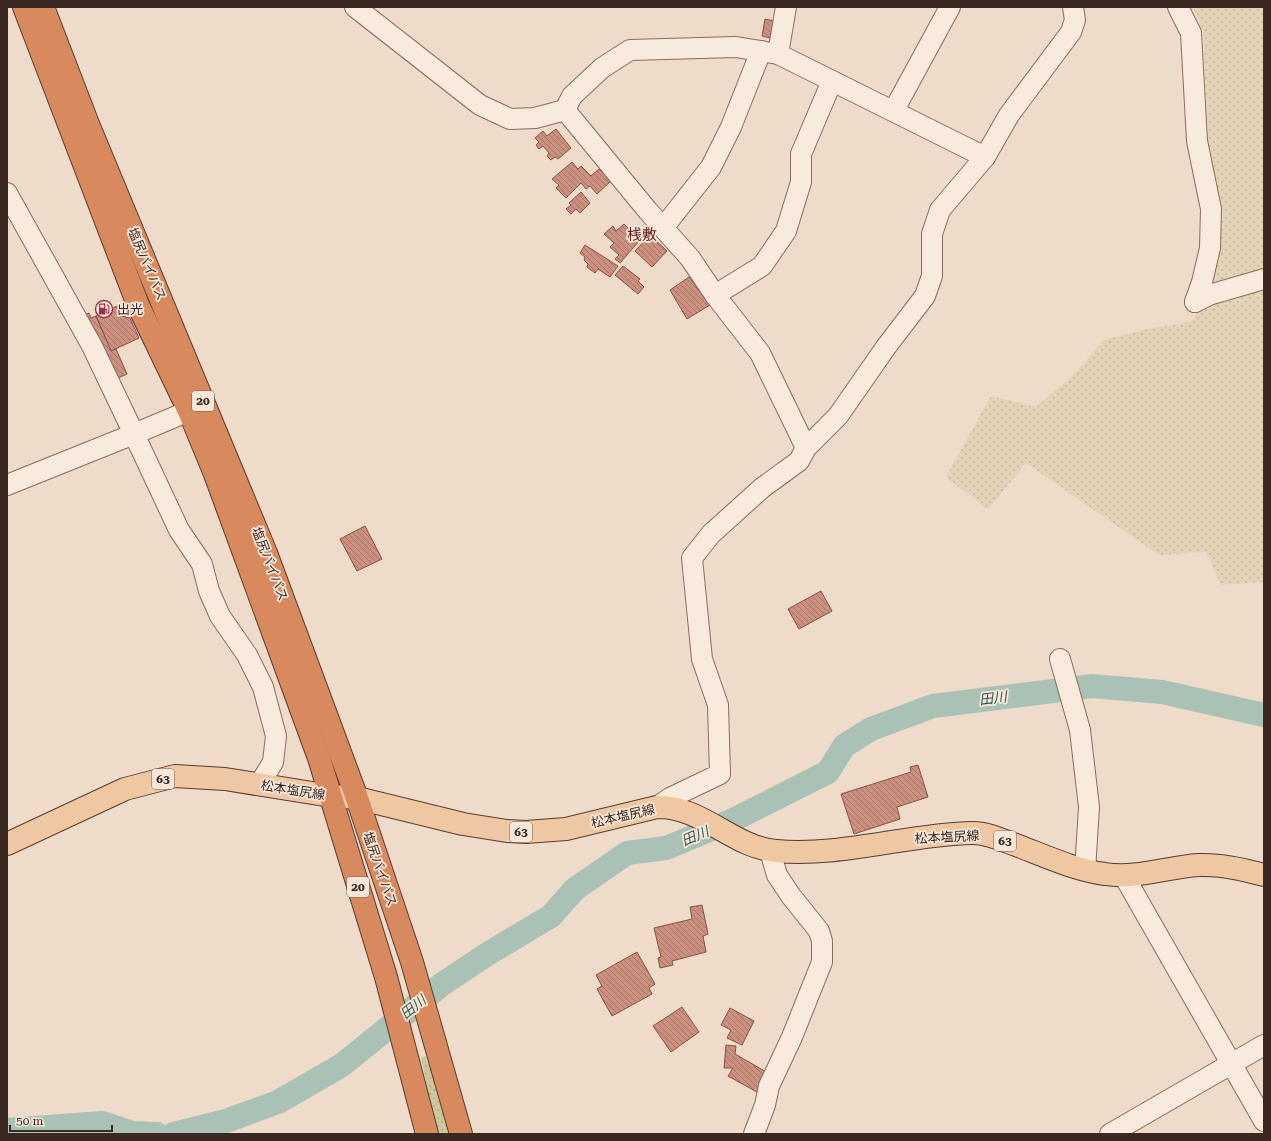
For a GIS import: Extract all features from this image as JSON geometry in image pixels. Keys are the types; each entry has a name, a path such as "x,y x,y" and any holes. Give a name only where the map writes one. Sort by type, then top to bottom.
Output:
{"highway":[{"name":"塩尻バイパス","path":"24,7 138,305 190,411 215,474 319,758 386,977 427,1134"},
{"name":"塩尻バイパス","path":"43,7 88,124 266,553 357,798 412,962 460,1134"}],"main road":[{"name":"松本塩尻線","path":"7,844 125,789 175,776 225,779 331,796 357,798 491,829 526,832 566,829 657,807 671,807 696,815 743,841 770,851 796,852 856,847 944,835 975,833 994,837 1085,870 1124,876 1201,865 1234,867 1264,874"}],"street":[{"path":"20,7 42,53"},
{"path":"355,7 486,108 510,119 535,118 565,110 572,96 602,68 630,50 736,47 770,52 894,110 985,157"},
{"path":"663,228 711,167 770,52 786,7"},
{"path":"894,110 950,7"},
{"path":"657,807 670,798 720,774 718,705 702,659 692,558 711,534 762,488 799,461 806,448 838,416 886,347 925,296 932,276 932,234 940,210 985,157 1009,115 1071,32 1075,20 1073,7"},
{"path":"1178,7 1191,33 1197,142 1211,209 1210,248 1202,282 1195,302 1209,295 1264,279"},
{"path":"715,295 762,266 786,230 801,182 801,154 829,88 834,82"},
{"path":"565,110 663,228 690,258 715,295 760,353 806,448"},
{"path":"7,193 92,346 179,530 202,564 209,591 220,616 247,655 263,688 276,736 273,762 259,785"},
{"path":"7,485 190,411"},
{"path":"1061,663 1079,725 1089,807 1085,870"},
{"path":"754,1134 765,1105 769,1086 792,1037 822,962 822,941 819,931 791,896 777,875 770,851"},
{"path":"1124,876 1264,1121"},
{"path":"1110,1134 1264,1045"}],"shaded area":[{"path":"1193,7 1264,7 1264,582 1221,585 1206,552 1159,555 1026,463 988,509 946,477 991,396 1036,407 1074,374 1104,340 1148,329 1193,321 1213,282 1223,214 1208,140 1203,31"},
{"path":"425,1056 440,1091 452,1134 437,1134 421,1058"}],"building":[{"path":"765,19 774,21 770,38 762,36"},
{"path":"556,129 571,148 558,159 555,157 551,160 547,156 549,153 543,146 539,149 536,145 539,142 535,138 543,131 547,136"},
{"path":"572,162 578,169 581,166 591,176 599,169 611,181 597,194 590,186 586,189 581,183 566,198 556,188 559,185 552,179"},
{"path":"581,192 590,203 580,213 576,209 571,214 566,209 571,205 569,203"},
{"path":"624,224 640,240 620,263 615,259 619,255 610,247 614,243 604,234 613,226 616,231"},
{"path":"650,235 667,251 652,267 635,251"},
{"path":"585,245 618,266 610,277 598,269 595,273 587,267 588,264 584,260 585,257 580,253"},
{"path":"623,266 640,279 638,281 644,287 638,294 615,275"},
{"path":"689,277 710,305 687,319 670,290"},
{"path":"117,306 122,316 130,318 139,338 111,351 96,316"},
{"path":"89,313 91,318 96,316 111,351 116,349 127,374 111,381 82,316"},
{"path":"365,526 382,559 357,571 340,539"},
{"path":"821,591 832,611 799,629 788,609"},
{"path":"918,765 928,797 897,807 900,819 854,834 841,794 911,772 910,767"},
{"path":"702,905 708,934 703,936 706,952 672,961 673,965 660,968 658,958 661,957 654,928 692,919 690,907"},
{"path":"637,952 655,984 649,988 652,994 612,1016 597,989 602,986 596,975"},
{"path":"682,1007 699,1032 671,1052 653,1026"},
{"path":"730,1008 754,1021 742,1045 727,1038 731,1030 721,1025"},
{"path":"726,1045 736,1046 735,1054 768,1073 757,1092 728,1076 733,1068 724,1068"}],"waterway":[{"name":"田川","path":"174,1134 226,1121 278,1102 342,1065 441,985 486,955 551,916 575,889 627,853 666,848 731,821 828,772 844,746 871,729 933,706 1092,686 1162,692 1264,715"},
{"name":"田川","path":"7,1130 102,1123 132,1133 157,1134"}],"place":[{"name":"出光","path":"104,309"}],"district":[{"name":"桟敷","path":"642,235"}]}
